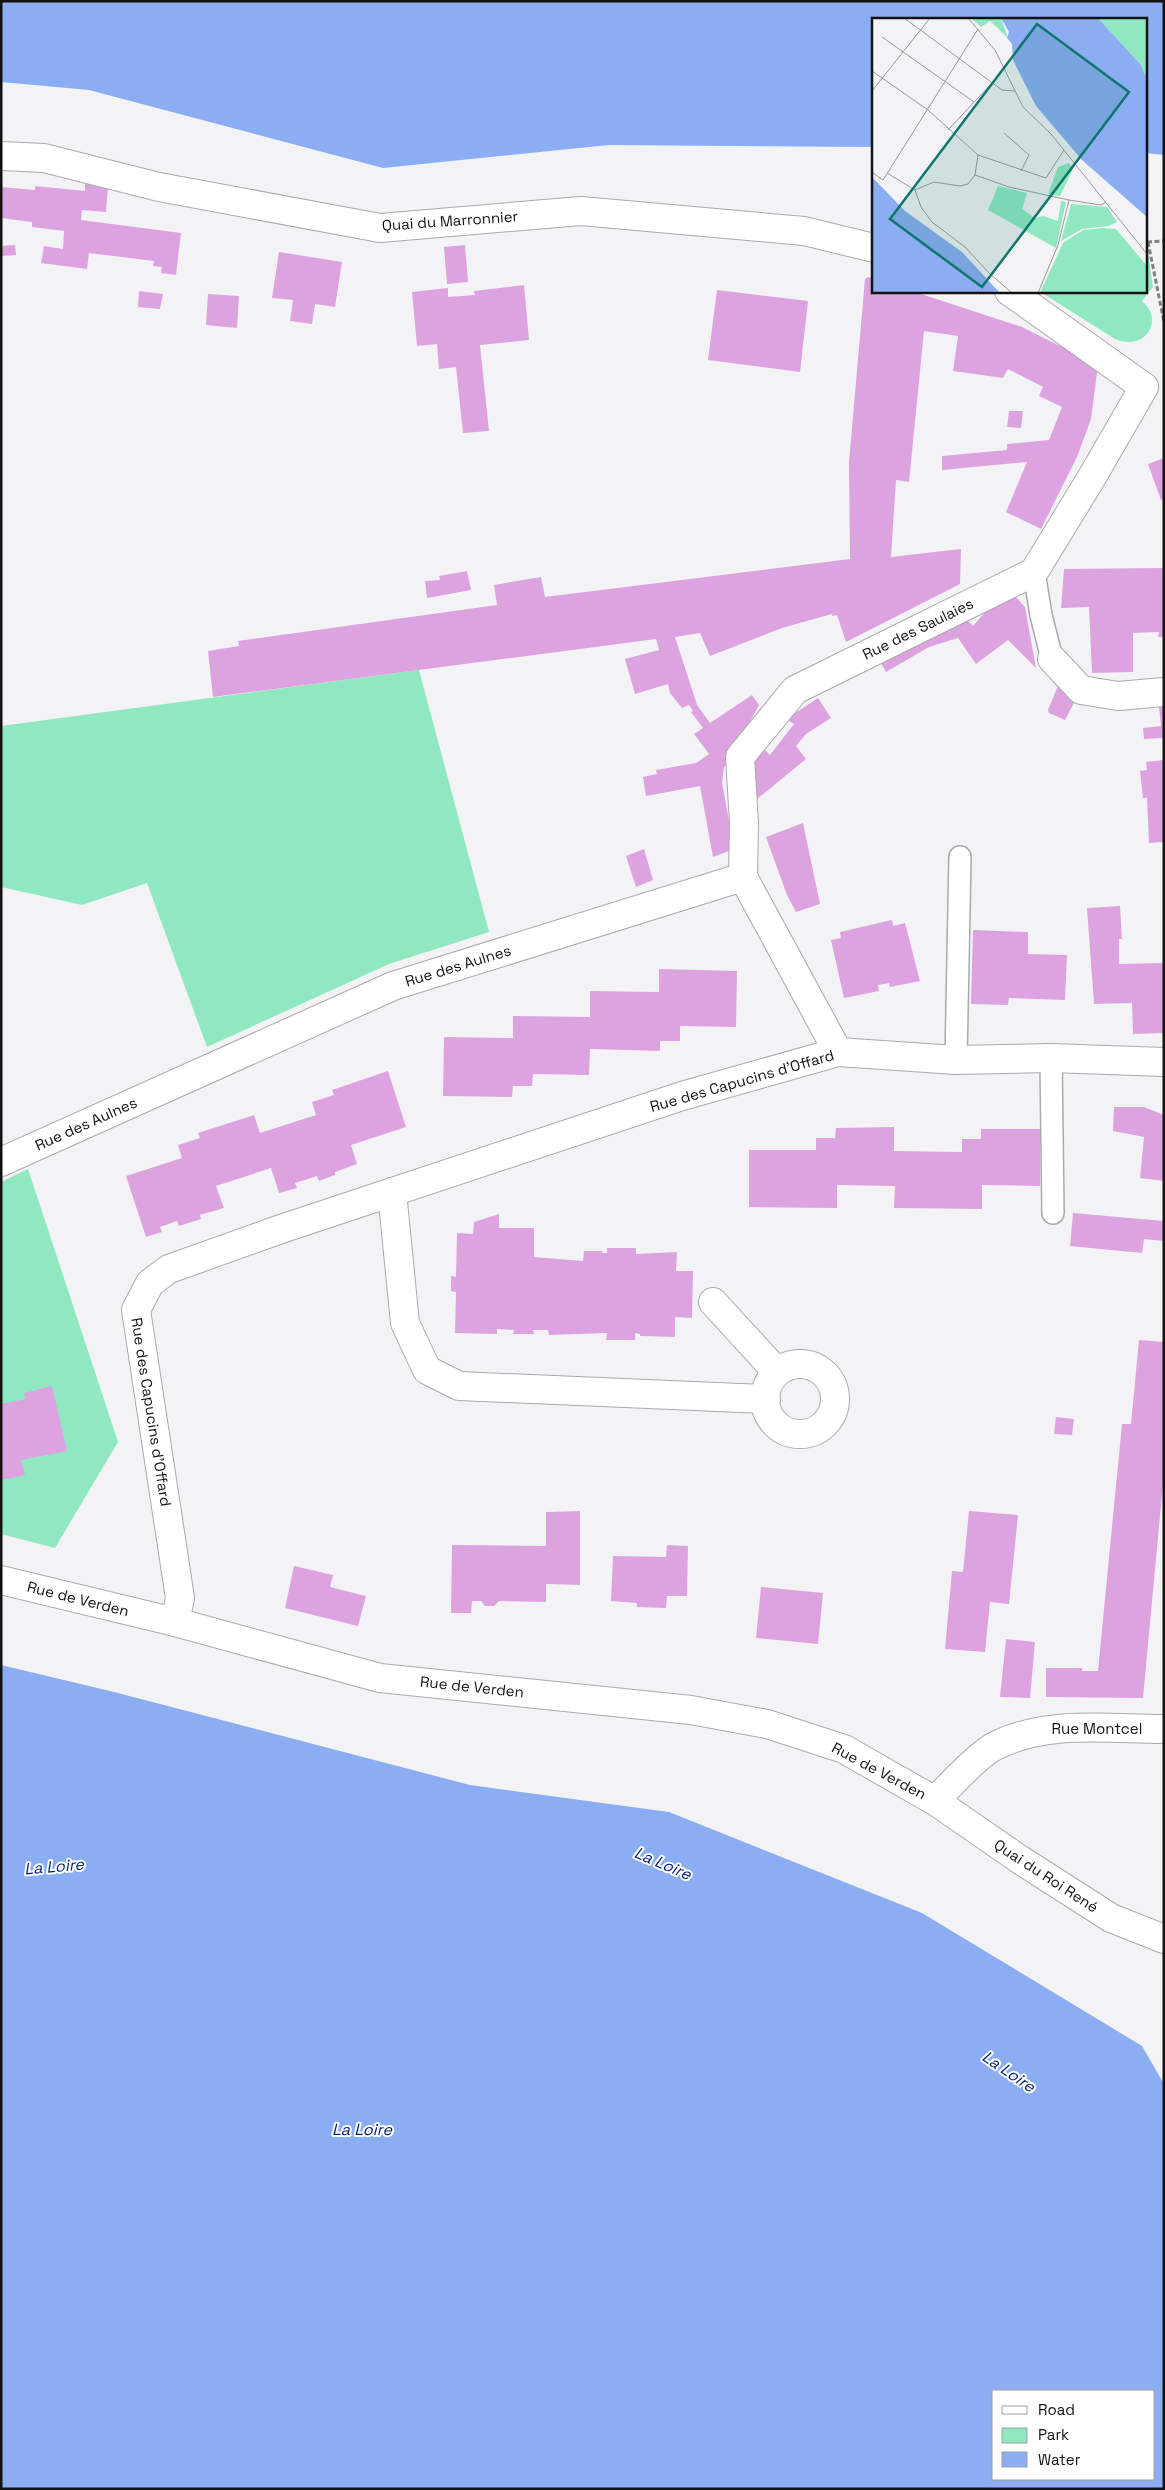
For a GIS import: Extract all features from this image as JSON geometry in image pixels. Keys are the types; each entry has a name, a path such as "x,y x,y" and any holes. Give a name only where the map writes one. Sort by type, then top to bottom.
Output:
{"street":[{"name":"Quai du Marronnier","path":"1,156 44,158 159,186 380,228 581,211 804,231 872,248"},
{"path":"1011,292 1154,386 1092,478 1034,572"},
{"name":"Rue des Saulaies","path":"743,877 744,823 740,757 795,690 1034,572"},
{"path":"1052,659 1081,690 1118,696 1164,692"},
{"path":"743,877 838,1052"},
{"name":"Rue des Aulnes","path":"1,1162 393,986 743,877"},
{"name":"Rue des Capucins d'Offard","path":"175,1622 180,1598 136,1310 150,1283 169,1269 392,1192 682,1096 838,1052 956,1060 1051,1058 1164,1062"},
{"path":"392,1192 405,1323 427,1370 459,1386 766,1399"},
{"path":"713,1302 778,1372"},
{"path":"799,1364 811,1365 830,1379 836,1402 832,1413 825,1423 816,1430 806,1433 794,1433 784,1430 775,1423 769,1414 766,1399 770,1382 778,1372 788,1366 799,1364"},
{"name":"Rue de Verden","path":"1,1580 175,1622 380,1678 691,1710 767,1724 844,1749 935,1801"},
{"name":"Rue Montcel","path":"935,1801 951,1784 996,1745 1042,1729 1164,1729"},
{"name":"Quai du Roi René","path":"935,1801 1111,1918 1164,1939"}],"lane":[{"path":"1034,572 1041,615 1052,659"},
{"path":"956,1060 960,857"},
{"path":"1051,1058 1053,1213"}],"path":[{"path":"1148,242 1164,241"},
{"path":"1148,247 1164,322"}],"green space":[{"path":"1148,253 1153,287 1142,301 1149,309 1152,317 1151,325 1143,338 1126,342 1115,339 1041,292 1148,292"},
{"path":"419,670 489,932 389,964 207,1047 147,883 82,905 1,887 1,726"},
{"path":"28,1169 118,1442 55,1548 1,1534 1,1182"}],"water":[{"path":"1,1 1164,1 1164,155 1148,153 1148,18 872,18 872,147 609,145 383,168 89,90 1,82"},
{"name":"La Loire","path":"1,1665 114,1692 470,1785 669,1812 922,1913 1142,2046 1164,2084 1164,2489 1,2489"}],"building":[{"path":"85,180 108,186 106,212 82,210 81,220 181,233 176,275 161,273 162,267 153,266 154,261 89,253 87,269 41,263 44,246 63,249 64,231 32,227 32,222 1,218 1,187 35,190 35,186 85,191"},
{"path":"15,245 16,255 1,256 1,246"},
{"path":"465,245 468,282 447,284 444,247"},
{"path":"279,252 342,262 335,307 315,304 312,324 290,321 293,300 272,298"},
{"path":"868,277 872,278 872,292 915,292 1022,327 1098,365 1091,419 1077,457 1041,529 1006,512 1027,462 942,470 942,456 1007,450 1007,444 1049,440 1062,407 1039,396 1043,387 1008,369 1003,378 953,371 958,336 924,331 909,482 896,480 891,557 961,549 960,584 846,642 837,615 832,616 832,614 782,628 710,656 700,633 675,637 697,705 710,723 752,695 759,705 724,768 722,782 734,849 713,857 700,786 646,796 643,777 657,774 656,770 696,763 709,754 694,734 703,728 691,712 693,711 689,705 682,708 670,693 668,684 635,694 625,659 659,650 656,639 213,697 208,651 239,646 238,641 497,605 494,585 541,577 545,597 850,559 849,462 865,279"},
{"path":"524,285 529,340 480,345 489,431 463,433 456,367 439,369 437,344 417,346 412,292 448,288 448,297 475,295 474,291"},
{"path":"717,290 808,301 800,372 708,360"},
{"path":"139,291 163,294 160,309 138,307"},
{"path":"208,294 239,296 237,328 206,325"},
{"path":"1009,411 1023,411 1021,428 1007,427"},
{"path":"1164,458 1164,499 1161,500 1148,464"},
{"path":"1164,568 1164,637 1158,637 1159,632 1133,633 1133,672 1092,673 1089,607 1061,608 1064,569"},
{"path":"467,571 471,590 427,598 425,581 440,580 439,576"},
{"path":"1014,595 1025,607 1036,668 1008,640 976,664 958,638 929,647 886,672 876,654 963,616 973,626 986,611"},
{"path":"1060,681 1080,691 1065,720 1049,713 1048,710"},
{"path":"1158,697 1164,697 1164,743 1162,738 1144,739 1143,728 1161,726"},
{"path":"818,698 831,718 806,734 796,746 806,759 757,799 751,770 763,748 770,755 794,724 786,719"},
{"path":"1164,760 1164,842 1149,843 1147,798 1143,798 1140,771 1147,770 1146,762"},
{"path":"803,823 820,904 796,912 787,895 766,837"},
{"path":"644,849 653,880 636,887 626,856"},
{"path":"1120,906 1122,939 1119,939 1119,964 1164,963 1164,1033 1133,1034 1132,1003 1094,1004 1087,908"},
{"path":"892,920 893,926 905,923 920,981 890,987 889,983 878,985 879,991 844,998 831,940 841,938 840,932"},
{"path":"973,930 1028,932 1028,954 1067,955 1065,1000 1009,998 1008,1005 971,1004"},
{"path":"659,969 737,971 736,1027 680,1026 680,1041 660,1041 660,1051 590,1049 589,1075 533,1074 532,1086 513,1086 512,1097 443,1096 444,1037 513,1038 513,1016 590,1017 590,991 659,992"},
{"path":"388,1071 406,1127 351,1145 357,1164 335,1172 335,1175 319,1181 317,1176 295,1183 297,1188 279,1193 271,1168 216,1186 224,1208 200,1215 201,1219 179,1226 177,1221 160,1227 162,1232 146,1237 126,1176 182,1158 178,1145 200,1138 198,1133 254,1115 260,1133 316,1115 312,1102 334,1095 332,1090"},
{"path":"1114,1107 1144,1107 1164,1115 1164,1181 1140,1178 1144,1137 1113,1131"},
{"path":"894,1127 894,1151 962,1152 962,1139 981,1139 981,1129 1040,1129 1040,1186 982,1185 982,1209 894,1208 895,1186 837,1185 837,1208 749,1207 749,1150 816,1150 816,1138 835,1138 836,1128"},
{"path":"1073,1213 1164,1221 1164,1241 1144,1239 1142,1253 1070,1246"},
{"path":"499,1214 499,1228 534,1228 534,1257 583,1261 584,1251 602,1251 602,1253 607,1253 607,1248 636,1248 636,1254 677,1252 676,1271 693,1271 692,1318 675,1317 675,1337 640,1336 640,1334 635,1333 635,1340 606,1340 607,1333 549,1335 548,1330 533,1330 534,1334 513,1334 514,1330 497,1329 497,1334 455,1333 456,1292 451,1291 451,1276 456,1277 457,1233 473,1234 474,1222"},
{"path":"1139,1340 1164,1342 1164,1473 1143,1698 1046,1697 1046,1668 1082,1668 1082,1671 1098,1671 1122,1424 1131,1424"},
{"path":"52,1386 67,1451 21,1460 25,1475 1,1480 1,1404 26,1399 24,1393"},
{"path":"1056,1417 1074,1419 1072,1435 1054,1434"},
{"path":"580,1511 580,1585 546,1584 546,1602 499,1601 494,1606 485,1606 481,1601 472,1601 471,1613 451,1613 452,1545 546,1546 546,1512"},
{"path":"969,1511 1018,1515 1009,1604 990,1602 985,1652 945,1649 952,1571 963,1572"},
{"path":"667,1545 688,1546 687,1596 667,1596 666,1608 637,1607 637,1603 611,1601 613,1556 666,1557"},
{"path":"294,1566 333,1575 330,1587 366,1596 358,1626 285,1608"},
{"path":"761,1587 823,1593 818,1644 756,1638"},
{"path":"1006,1639 1035,1642 1030,1698 1000,1697"}]}
